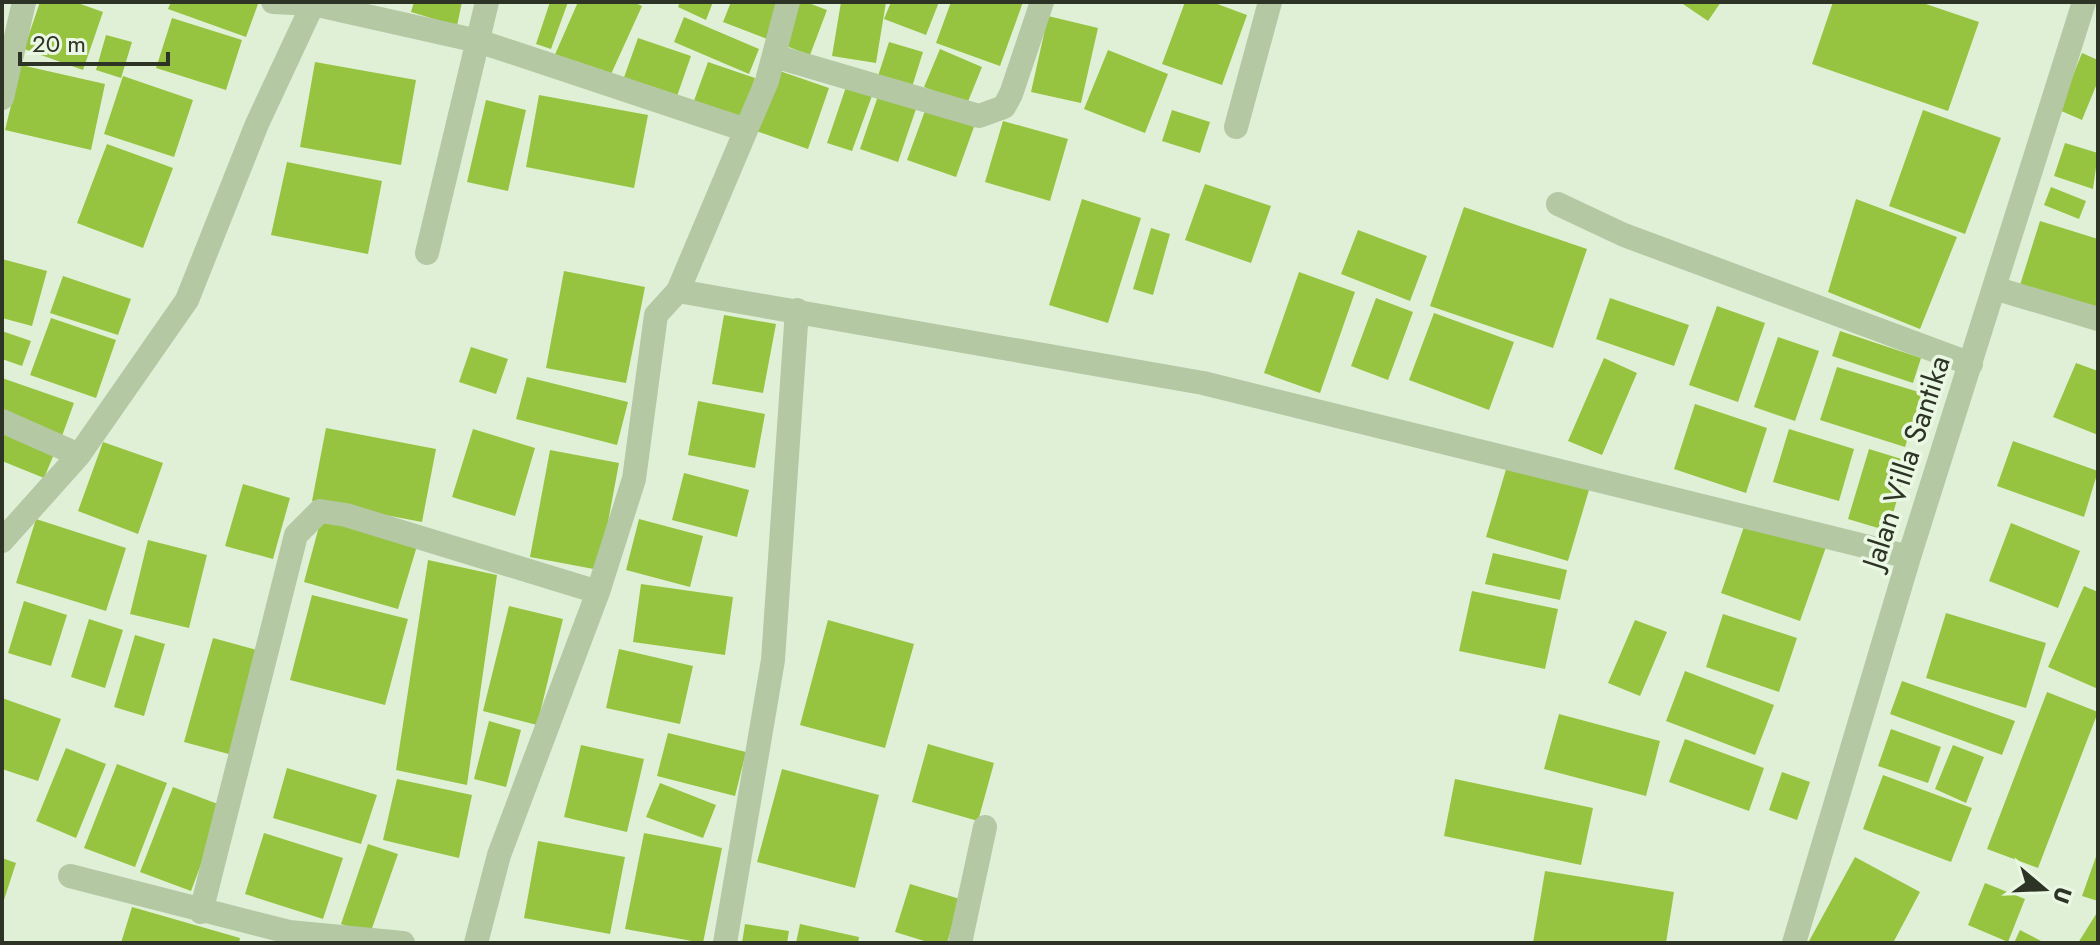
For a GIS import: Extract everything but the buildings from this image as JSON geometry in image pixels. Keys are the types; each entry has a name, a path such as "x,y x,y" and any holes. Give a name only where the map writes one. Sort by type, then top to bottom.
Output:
{"street":[{"path":"2,98 24,2"},
{"path":"273,2 313,4 478,41 746,130"},
{"path":"427,253 487,2"},
{"path":"476,943 499,855 598,592 634,479 656,315 678,291 746,130 774,56 788,2"},
{"path":"774,56 979,116 1004,107 1042,2"},
{"path":"1236,127 1270,2"},
{"name":"Jalan Villa Santika","path":"1794,943 1909,557 2084,2"},
{"path":"2,541 79,455 187,300 257,124 313,4"},
{"path":"1558,204 1624,235 1971,364"},
{"path":"1994,288 2098,319"},
{"path":"678,291 1203,383 1909,557"},
{"path":"725,943 773,660 797,310"},
{"path":"2,421 79,455"},
{"path":"201,912 296,535 320,511 346,515 598,592"},
{"path":"960,943 985,827"},
{"path":"70,876 201,912 289,932 403,943"}]}
